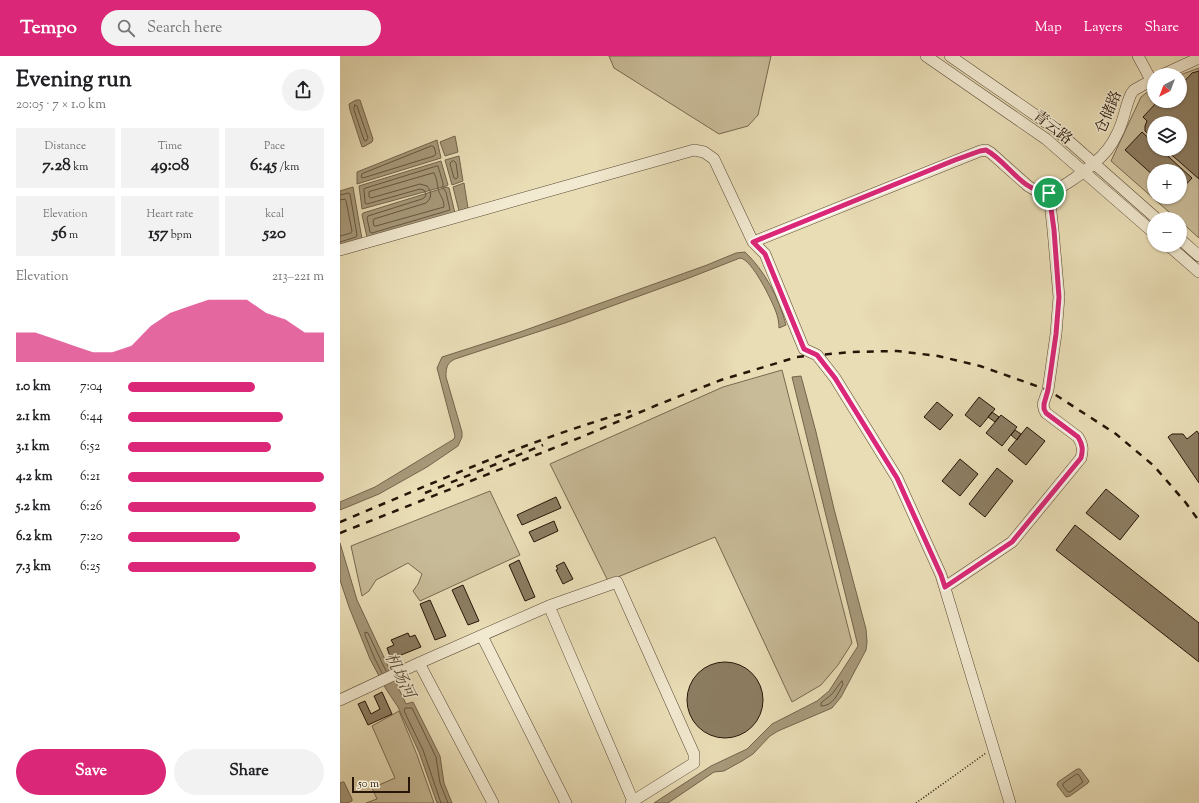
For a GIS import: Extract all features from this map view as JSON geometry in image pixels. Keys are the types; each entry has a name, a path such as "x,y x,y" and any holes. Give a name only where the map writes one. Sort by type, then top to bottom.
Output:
{"street":[{"name":"青云路","path":"926,56 1046,139 1147,227"},
{"name":"青云路","path":"950,56 1054,128 1149,212"},
{"path":"1138,56 1147,71"},
{"path":"1177,68 1199,58"},
{"name":"仓储路","path":"1049,193 1065,185 1094,164 1108,149 1117,135 1131,94 1134,90 1147,82"},
{"path":"340,250 694,150 704,152 714,159 753,242 765,254 804,349 817,355 835,378 897,478 941,575 1010,803"},
{"path":"753,242 980,151 986,150 1028,186 1034,190 1049,193 1054,230 1059,297 1056,334 1044,409 1046,413 1078,437 1082,443 1083,451 1081,458 1012,542 945,587"},
{"path":"1187,245 1199,256"},
{"path":"1176,252 1199,272"},
{"path":"340,700 549,606 616,582 690,741 694,754 694,763 632,802 549,606"},
{"path":"482,636 566,803"},
{"path":"416,665 493,803"}],"path":[{"path":"916,803 994,748"}],"shaded area":[{"path":"609,56 771,56 758,115 748,126 719,134 614,68"},
{"path":"1199,68 1199,238 1187,227 1187,212 1169,212 1160,204 1187,204 1187,164 1147,164 1147,193 1111,161 1141,97 1147,92 1147,108 1187,108 1187,72"},
{"path":"782,370 852,643 838,665 821,685 792,702 715,537 608,581 550,464 723,387"},
{"path":"490,491 520,555 420,601 413,591 422,574 408,563 376,580 369,591 362,596 351,546"},
{"path":"399,711 434,803 366,803 377,799 372,788 395,778 372,726"}],"water":[{"path":"356,100 360,100 373,139 372,142 362,147 349,104"},
{"path":"455,136 458,152 445,156 440,142"},
{"path":"437,140 441,158 357,184 357,172"},
{"path":"459,156 463,181 452,185 445,160"},
{"path":"441,161 448,185 362,209 359,186"},
{"path":"464,183 468,208 459,211 453,187"},
{"path":"353,187 362,239 340,246 340,191"},
{"path":"447,187 449,188 455,213 367,237 362,215 363,213"},
{"path":"745,252 765,276 775,295 786,325 779,328 776,312 761,281 750,265 745,260 740,258 565,323 455,359 450,362 448,366 446,377 462,432 462,437 458,446 427,467 379,494 340,510 340,502 375,487 454,439 455,436 437,368 442,357 520,332 707,265 736,253"},
{"path":"801,376 866,629 866,650 841,697 832,708 778,731 770,736 753,754 724,771 714,772 668,803 654,803 711,766 747,749 772,724 817,701 829,691 858,646 792,377"},
{"path":"340,543 357,600 406,704 413,702 440,756 444,783 452,803 437,803 419,752 398,707 386,689 370,659 340,580"},
{"path":"1077,769 1080,769 1089,781 1070,796 1066,797 1057,785 1058,782"},
{"path":"344,782 352,801 340,803 340,783"}],"building":[{"path":"1199,71 1199,179 1187,168 1187,164 1182,164 1173,156 1187,156 1187,116 1147,116 1147,121 1143,117 1151,108 1187,108 1187,78 1192,73"},
{"path":"1147,121 1147,133 1145,131"},
{"path":"1142,132 1147,137 1147,156 1168,156 1177,164 1147,164 1147,170 1125,150"},
{"path":"1187,173 1192,178 1187,183"},
{"path":"979,397 995,409 980,427 965,415"},
{"path":"937,402 953,415 940,430 924,417"},
{"path":"992,412 999,417 995,422 988,417"},
{"path":"1001,415 1017,427 1002,446 986,433"},
{"path":"1027,427 1045,441 1026,465 1008,450"},
{"path":"1015,430 1021,434 1017,440 1011,435"},
{"path":"1197,431 1199,434 1199,483 1168,437 1172,434 1183,434 1187,439"},
{"path":"960,459 978,474 960,496 942,481"},
{"path":"997,468 1013,481 985,517 969,504"},
{"path":"1106,489 1139,516 1120,540 1086,513"},
{"path":"556,497 561,508 522,525 517,515"},
{"path":"554,521 558,531 534,542 529,532"},
{"path":"1075,525 1199,623 1199,662 1056,550"},
{"path":"519,560 535,597 525,601 509,565"},
{"path":"564,562 573,579 563,584 556,570 558,569 556,566"},
{"path":"463,585 479,621 468,625 452,590"},
{"path":"430,600 446,636 435,640 420,604"},
{"path":"408,633 410,637 415,635 421,647 391,659 387,648 394,645 391,640"},
{"path":"725,662 739,665 752,673 760,686 763,700 760,714 752,727 739,735 725,738 711,735 698,727 690,714 687,700 690,686 698,673 711,665"},
{"path":"382,692 392,714 368,725 358,704 365,701 371,714 380,709 374,696"}],"railway":[{"path":"340,533 721,380 797,357 852,352 897,351 938,356 980,366 1048,390 1116,434 1154,466 1186,503 1199,521"},
{"path":"340,522 520,448 594,422 631,411"},
{"path":"425,493 543,445"}],"route":[{"path":"986,150 1028,186 1034,190 1049,193 1054,230 1059,297 1056,334 1044,409 1046,413 1078,437 1082,443 1083,451 1081,458 1012,542 945,587 897,478 835,378 817,355 804,349 765,254 753,242 970,154 986,150"}],"water label":[{"name":"机场河","path":"401,675"}]}
